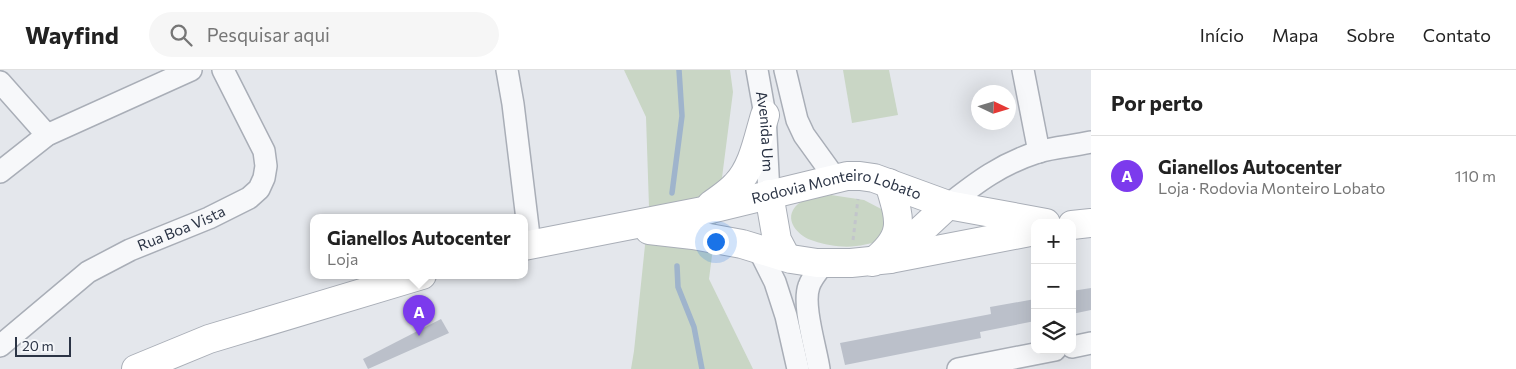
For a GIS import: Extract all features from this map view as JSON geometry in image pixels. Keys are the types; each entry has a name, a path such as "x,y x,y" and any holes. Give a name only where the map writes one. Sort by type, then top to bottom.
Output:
{"main road":[{"path":"703,211 736,185 745,173 751,161 765,115"},
{"name":"Rodovia Monteiro Lobato","path":"528,245 703,211 848,177 889,183 948,205 1031,220"},
{"path":"859,262 887,251 898,232 898,211 889,183"},
{"path":"770,194 775,234 786,256"},
{"path":"859,262 948,205"},
{"path":"1076,225 1091,223"},
{"name":"Rodovia Monteiro Lobato","path":"627,227 693,235 742,244 817,263 859,262 1031,232"},
{"path":"136,369 209,339 409,279"}],"street":[{"path":"0,172 47,135 191,70"},
{"name":"Rua Boa Vista","path":"0,346 88,272 130,250 209,218 249,198 259,189 266,166 264,151 223,70"},
{"path":"507,70 513,104 524,214"},
{"name":"Avenida Um","path":"757,70 765,115 770,194"},
{"path":"784,70 797,120 804,135 848,177"},
{"path":"1023,70 1039,152"},
{"path":"0,82 47,135"},
{"path":"948,205 992,171 1039,152 1091,142"},
{"path":"758,248 775,282 786,316 798,369"},
{"path":"820,369 809,315 807,293 813,277 859,262"},
{"path":"1076,346 1091,343"},
{"path":"958,369 1035,354"}],"path":[{"path":"848,177 859,262"}],"green space":[{"path":"624,70 730,70 733,92 709,279 753,369 631,369 649,207 646,117"},
{"path":"843,70 889,70 898,115 852,123"},
{"path":"831,195 864,200 887,212 891,222 875,243 861,246 829,245 803,236 794,227 791,216 793,210 805,200"}],"building":[{"path":"1091,288 1091,310 1076,313 1076,290"},
{"path":"1031,300 1031,322 980,332 981,338 845,365 840,343 991,314 990,307"},
{"path":"441,319 449,333 368,369 363,359"}],"waterway":[{"path":"672,193 682,116 679,70"},
{"path":"677,266 678,287 694,327 702,369"}],"place":[{"name":"Gianellos Autocenter","path":"419,336"}]}
